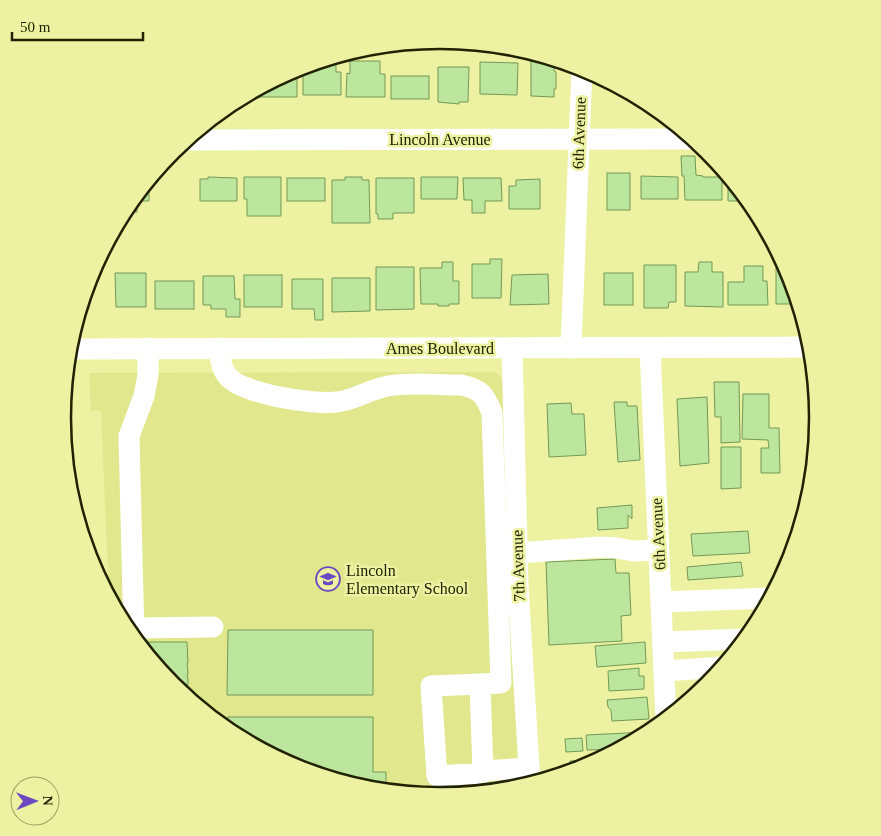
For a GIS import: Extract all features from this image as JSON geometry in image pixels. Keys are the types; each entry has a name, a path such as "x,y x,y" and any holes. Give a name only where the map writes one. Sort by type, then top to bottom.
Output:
{"street":[{"name":"6th Avenue","path":"571,348 582,77"},
{"name":"Lincoln Avenue","path":"197,140 683,139"},
{"name":"Ames Boulevard","path":"78,349 803,347"},
{"path":"134,624 129,436 144,396 148,375 148,348"},
{"path":"218,348 226,374 237,385 291,399 318,403 337,402 353,399 377,388 391,386 461,385 472,387 481,392 492,413 502,683"},
{"name":"7th Avenue","path":"512,348 517,553 529,776"},
{"name":"6th Avenue","path":"650,348 666,710"},
{"path":"517,553 600,547 633,551 659,550"},
{"path":"661,602 763,598"},
{"path":"140,633 213,627"},
{"path":"663,642 736,639"},
{"path":"664,671 712,668"},
{"path":"480,684 484,773 436,776 432,686 523,682"},
{"path":"483,770 529,776"}],"shaded area":[{"name":"Lincoln Elementary School","path":"496,372 503,380 520,779 489,784 440,787 392,784 345,775 299,759 256,738 235,725 197,696 179,679 148,643 133,623 108,579 101,411 91,411 89,373"}],"building":[{"path":"531,60 554,66 554,71 556,72 556,89 554,89 554,97 531,96"},
{"path":"350,61 380,61 380,74 385,74 385,97 346,97 347,73 350,74"},
{"path":"480,62 518,63 517,95 480,94"},
{"path":"336,64 336,72 341,72 341,95 303,95 303,75"},
{"path":"438,67 469,67 468,102 459,102 459,104 438,102"},
{"path":"391,76 429,76 429,99 391,99"},
{"path":"297,78 297,97 259,97 277,87"},
{"path":"681,156 695,156 696,175 720,177 722,180 722,200 685,200 684,176 682,176"},
{"path":"607,173 630,173 630,210 607,210"},
{"path":"641,176 678,177 678,199 641,199"},
{"path":"208,177 237,178 237,201 200,201 200,179 208,179"},
{"path":"244,177 281,177 281,216 247,216 247,199 244,199"},
{"path":"345,177 362,177 362,180 369,180 370,223 332,223 332,180 345,180"},
{"path":"421,177 458,177 457,199 421,199"},
{"path":"287,178 325,178 325,201 287,201"},
{"path":"376,178 414,178 414,213 393,213 393,219 378,219 378,214 376,214"},
{"path":"463,178 501,178 502,201 485,201 485,213 472,213 472,200 464,200"},
{"path":"540,179 540,209 509,209 509,186 516,186 516,180"},
{"path":"728,187 739,201 728,201"},
{"path":"149,192 149,201 142,201"},
{"path":"490,259 502,259 501,298 472,298 472,264 490,264"},
{"path":"442,262 453,262 453,281 459,281 459,304 438,306 438,304 421,304 420,268 442,268"},
{"path":"699,262 712,262 712,272 723,272 723,307 685,306 685,272 698,272"},
{"path":"776,264 792,304 776,304"},
{"path":"644,265 676,265 676,302 669,302 668,308 644,308"},
{"path":"744,266 763,266 763,281 767,281 768,305 728,305 728,282 744,282"},
{"path":"376,267 414,267 414,309 376,310"},
{"path":"115,273 146,273 146,307 116,307"},
{"path":"604,273 633,273 633,305 604,305"},
{"path":"548,274 549,304 510,305 512,275"},
{"path":"244,275 282,275 282,307 244,307"},
{"path":"203,276 234,276 235,299 240,299 240,317 226,317 226,309 211,309 211,305 203,305"},
{"path":"332,278 370,278 370,311 332,312"},
{"path":"292,279 323,279 323,320 315,320 314,309 292,309"},
{"path":"155,281 194,281 194,309 155,309"},
{"path":"714,382 739,382 740,442 721,443 721,417 715,417"},
{"path":"743,394 769,394 769,428 779,428 780,473 761,473 761,448 769,448 768,440 742,439"},
{"path":"707,397 709,463 680,466 677,399"},
{"path":"614,402 627,402 627,406 637,406 640,460 618,462"},
{"path":"571,403 572,414 584,414 586,455 549,457 547,404"},
{"path":"721,447 741,447 741,488 721,489"},
{"path":"632,505 632,519 628,515 628,528 598,530 597,508"},
{"path":"748,531 750,553 693,556 691,534"},
{"path":"615,559 616,573 629,573 631,615 621,616 622,641 549,645 546,562"},
{"path":"741,562 743,576 688,580 687,567"},
{"path":"228,630 373,630 373,695 227,695"},
{"path":"147,642 187,642 187,687"},
{"path":"645,642 646,663 597,667 595,646"},
{"path":"639,668 639,676 644,676 644,689 609,691 608,671"},
{"path":"647,697 649,719 612,721 611,710 608,707 607,700"},
{"path":"228,717 373,717 373,772 386,772 386,783 345,775 299,759 256,738 228,720"},
{"path":"634,733 603,750 587,750 586,735"},
{"path":"582,738 583,751 566,752 565,739"}],"place":[{"name":"Lincoln Elementary School","path":"328,579"}]}
